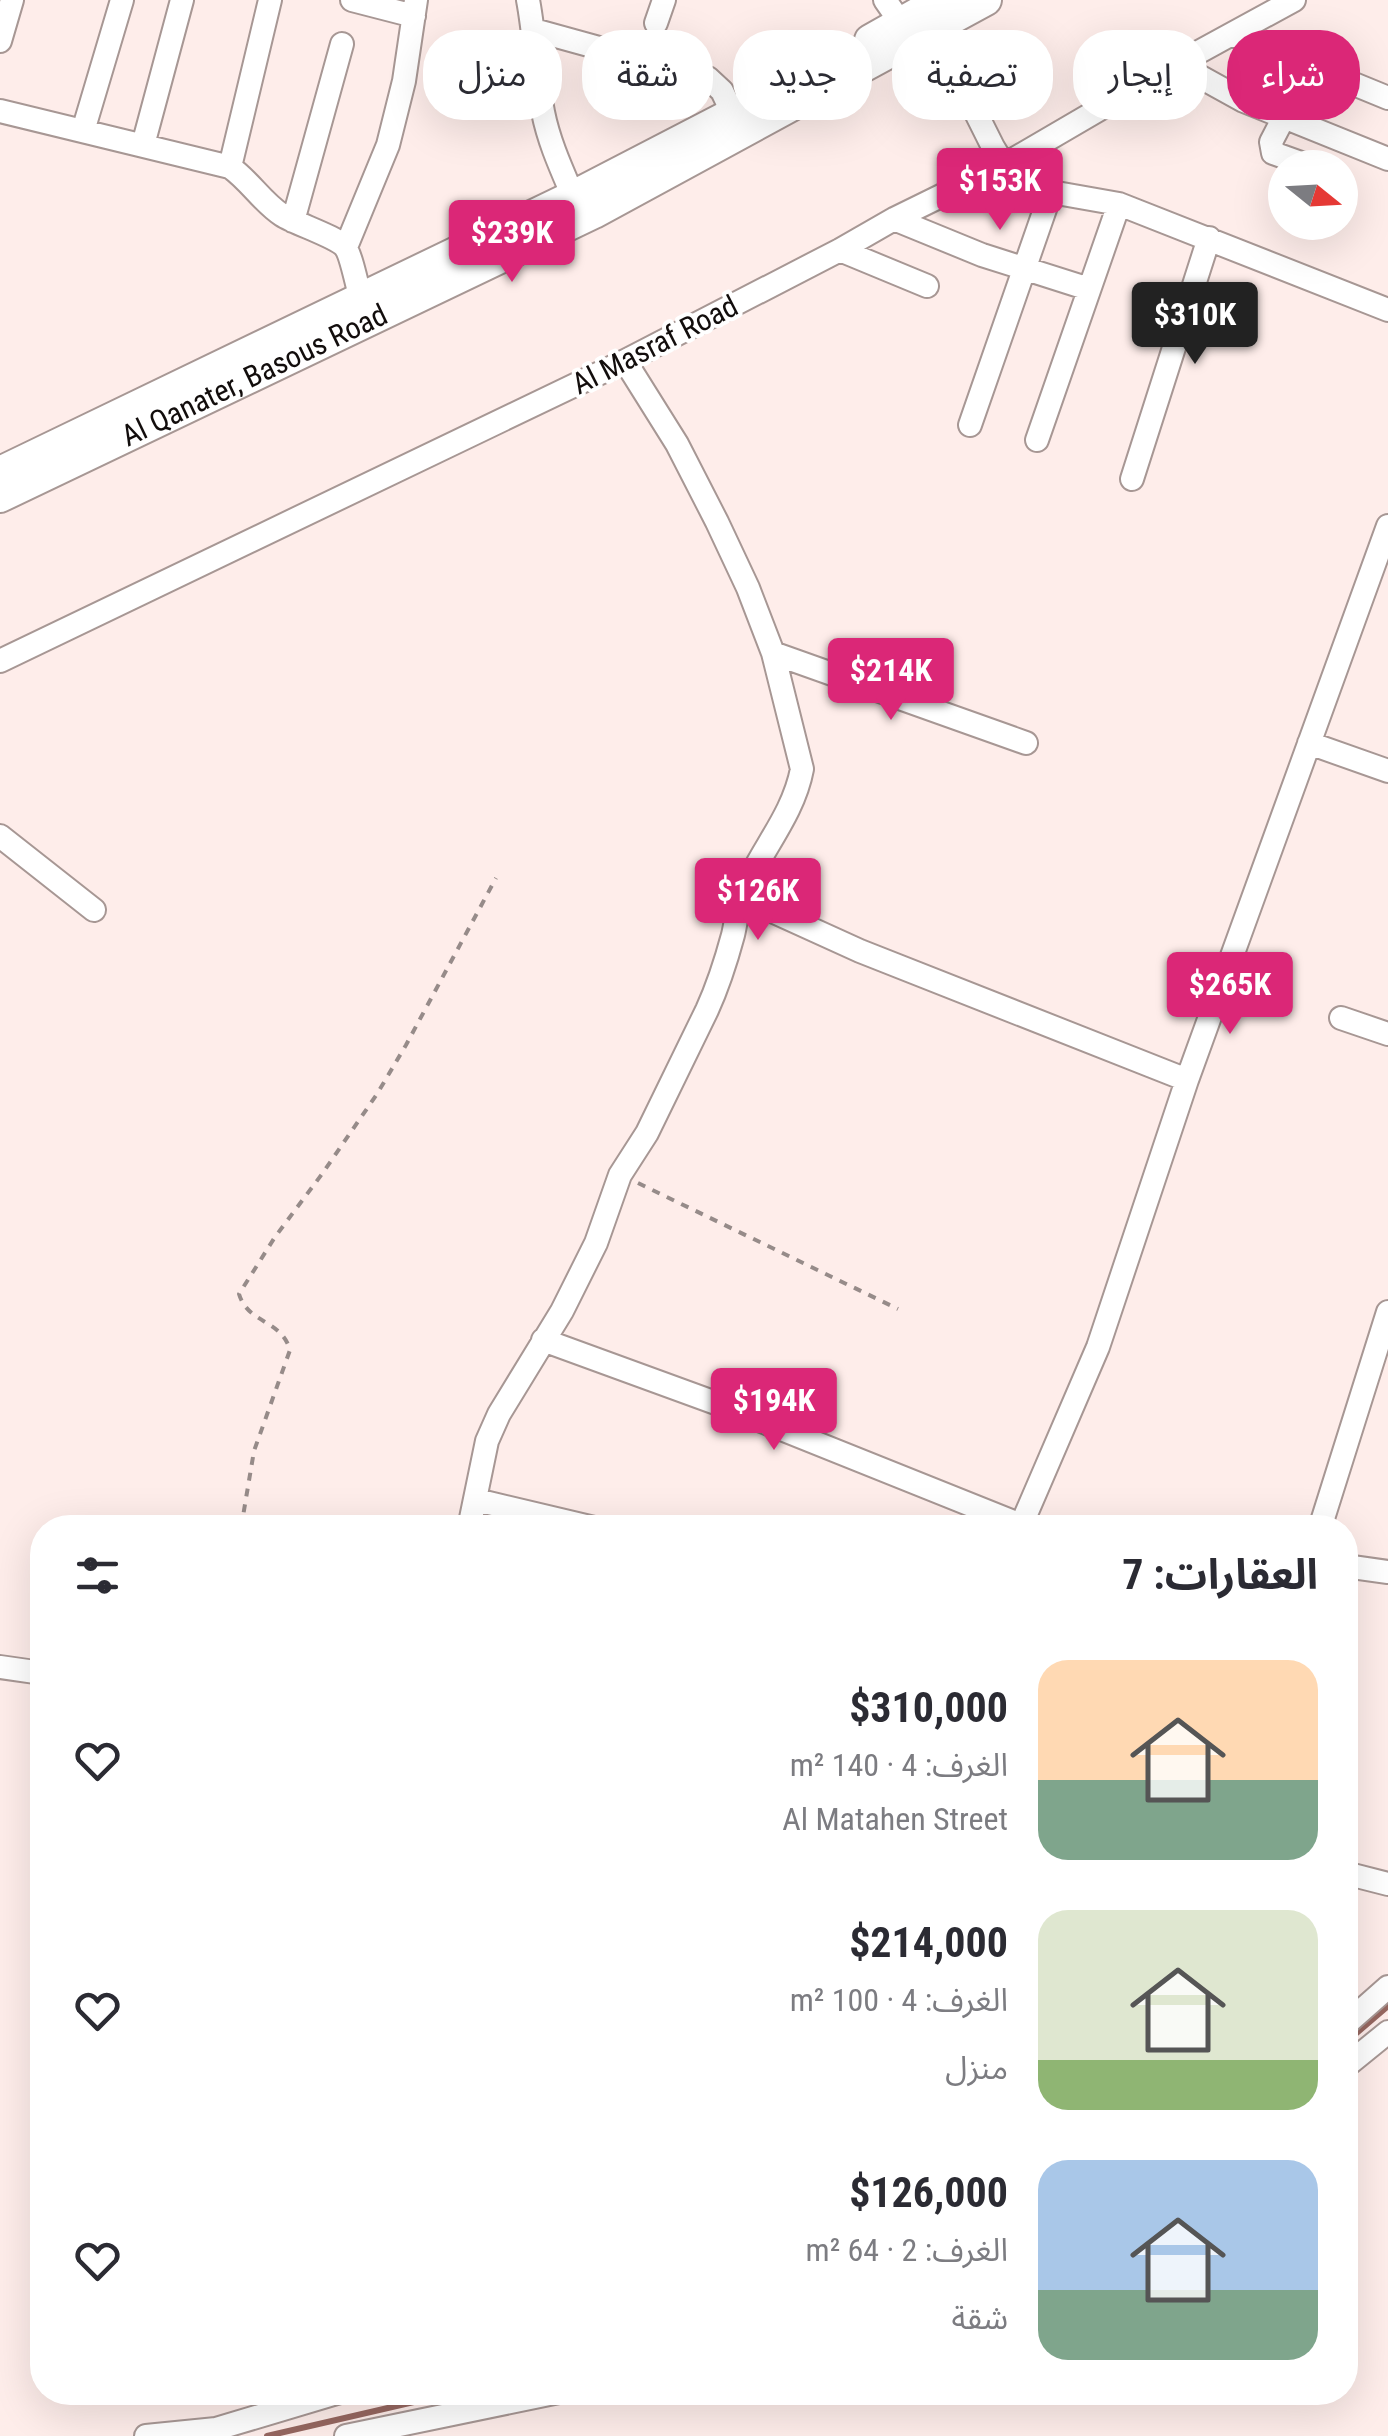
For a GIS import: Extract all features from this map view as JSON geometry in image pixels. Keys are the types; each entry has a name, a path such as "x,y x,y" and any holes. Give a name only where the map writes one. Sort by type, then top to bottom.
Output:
{"main road":[{"name":"Al Qanater, Basous Road","path":"0,497 594,213 938,14 986,0"},
{"name":"Al Qanater, Basous Road","path":"0,472 574,196 732,114 893,11 938,14"}],"street":[{"path":"0,41 12,0"},
{"path":"84,131 122,0"},
{"path":"143,145 182,0"},
{"path":"230,168 270,0"},
{"path":"352,0 415,8 404,81 388,145 346,247 361,300"},
{"path":"528,0 534,30"},
{"path":"656,23 664,0"},
{"name":"Al Masraf Road","path":"1239,30 1294,0"},
{"path":"938,14 1004,165 1018,180 1052,192 1119,204 1388,310"},
{"path":"562,38 708,78 722,90 732,114"},
{"path":"293,221 342,44"},
{"path":"1360,87 1388,98"},
{"path":"0,111 230,168 267,204 346,247"},
{"path":"545,120 574,196"},
{"name":"Al Masraf Road","path":"0,660 625,361 1004,165 1081,120"},
{"path":"1272,150 1271,142 1282,120"},
{"path":"1294,120 1388,159"},
{"path":"970,425 1052,192"},
{"path":"1037,440 1119,204"},
{"path":"894,220 982,255 1090,290"},
{"path":"1132,479 1209,238"},
{"path":"840,250 928,286"},
{"path":"473,1515 487,1441 498,1414 562,1311 596,1243 620,1175 647,1133 715,993 741,898 788,810 802,769 772,653 748,588 677,444 625,361"},
{"path":"1026,1515 1098,1347 1187,1080 1388,526"},
{"path":"772,653 1026,742"},
{"path":"1309,743 1388,771"},
{"path":"0,836 94,910"},
{"path":"741,898 860,950 1187,1080"},
{"path":"1341,1018 1388,1034"},
{"path":"1324,1515 1388,1312"},
{"path":"543,1340 724,1406 994,1515"},
{"path":"476,1500 539,1515"},
{"path":"1358,1568 1388,1572"},
{"path":"0,1667 30,1671"},
{"path":"1358,1876 1388,1884"},
{"path":"1358,2015 1388,1988"},
{"path":"1358,2056 1388,2032"},
{"path":"146,2436 216,2429 296,2405"},
{"path":"346,2436 496,2405"}],"path":[{"path":"243,1515 256,1443 290,1350 281,1332 244,1308 240,1294 274,1237 377,1094 496,878"},
{"path":"620,1175 898,1310"}],"waterway":[{"path":"1358,2032 1388,2006"},
{"path":"267,2436 401,2405"}]}
